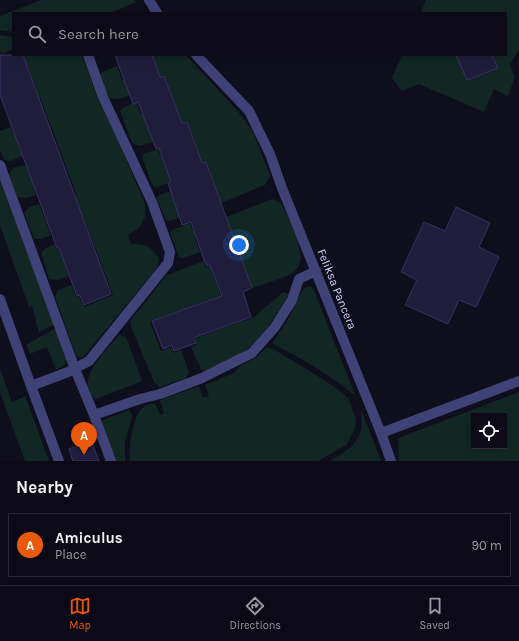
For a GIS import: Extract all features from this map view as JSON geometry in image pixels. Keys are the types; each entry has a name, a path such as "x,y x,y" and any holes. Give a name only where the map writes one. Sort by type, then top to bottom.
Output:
{"street":[{"path":"149,0 156,12"},
{"path":"31,386 75,369 89,361 168,263 170,252 152,202 103,97 88,56"},
{"name":"Feliksa Pancera","path":"197,56 250,111 270,154 282,188 391,461"},
{"path":"0,165 75,369 111,461"},
{"path":"94,415 140,399 160,394 202,378 252,353 275,327 292,300 299,279 316,271"},
{"path":"0,299 59,461"},
{"path":"381,433 519,381"}],"green space":[{"path":"41,0 134,0 136,2 113,12 12,12 12,32 0,30 0,16"},
{"path":"426,0 519,0 519,49 510,64 515,77 508,96 494,89 484,112 419,84 402,91 392,78 402,56 507,56 507,12 420,12"},
{"path":"0,35 12,37 12,49 2,54 0,50"},
{"path":"23,56 82,56 97,97 118,140 145,204 145,217 139,228 128,235 131,244 147,246 159,258 158,265 154,272 83,357 80,358 76,355 55,297 58,290 72,285 76,297 79,296 84,307 113,295 83,215 78,217 71,198 77,196 40,97 34,99 31,91 37,89"},
{"path":"152,56 187,56 242,116 254,134 270,176 265,185 221,203 206,162 202,163 187,121 182,122 164,75 160,76"},
{"path":"117,66 122,80 128,78 133,94 114,99 110,98 108,95 100,76 102,72"},
{"path":"136,102 141,115 145,114 155,141 139,146 132,143 120,111 124,107"},
{"path":"11,127 13,133 16,132 25,155 10,161 4,160 0,150 0,131"},
{"path":"158,149 160,155 164,154 174,181 157,187 153,186 142,158 143,154"},
{"path":"29,164 37,186 33,187 36,195 26,198 17,197 9,174 13,168"},
{"path":"0,180 54,325 39,332 32,306 29,307 0,225"},
{"path":"177,189 187,215 169,221 165,219 157,198 159,195"},
{"path":"272,199 281,203 297,238 301,257 299,265 292,273 252,288 226,217"},
{"path":"39,204 51,235 41,239 34,239 24,213 29,207"},
{"path":"190,223 192,230 195,229 199,237 195,239 200,252 184,258 179,257 170,233 172,230"},
{"path":"55,244 57,250 62,248 69,267 66,268 69,276 58,280 49,279 41,253 46,248"},
{"path":"204,261 206,268 210,266 222,300 215,303 213,299 150,322 161,351 171,347 174,353 181,350 189,373 186,378 160,387 154,382 131,327 130,321 167,275"},
{"path":"309,286 313,288 355,395 315,367 273,344 289,318 302,291"},
{"path":"283,292 289,294 260,337 236,357 205,371 201,369 191,347 196,345 194,339 254,317"},
{"path":"56,328 66,359 65,365 56,370 47,347 30,354 26,345"},
{"path":"119,335 126,337 142,381 96,399 90,391 88,383 90,374 100,357"},
{"path":"266,347 273,349 305,368 339,390 348,398 356,419 355,429 346,445 318,461 130,461 130,443 133,429 137,416 142,408 155,403 160,415 164,413 160,400 199,386 203,398 209,396 205,385 234,373 240,366 257,357"},
{"path":"0,369 12,402 25,396 49,461 25,461 0,392"},
{"path":"519,392 519,461 399,461 398,438"},
{"path":"361,409 381,461 330,461 350,448 360,434"},
{"path":"129,410 132,417 125,441 125,461 115,461 102,422 103,420"}],"building":[{"path":"0,55 23,56 111,294 84,305 80,295 77,296 59,248 57,248 0,95"},
{"path":"115,56 152,56 160,77 164,76 182,123 187,122 202,163 206,162 252,288 243,292 251,317 193,338 196,343 174,351 172,345 163,349 152,321 222,296 210,265 207,266 204,260 191,222 182,225 168,183 171,182 159,148 156,149 138,102 133,104"},
{"path":"456,56 492,56 498,68 467,80"},
{"path":"456,207 490,223 479,247 499,257 476,307 459,300 448,324 405,305 417,280 401,272 424,222 445,231"},
{"path":"91,440 99,461 73,461 69,449"}],"place":[{"name":"Amiculus","path":"84,455"}]}
